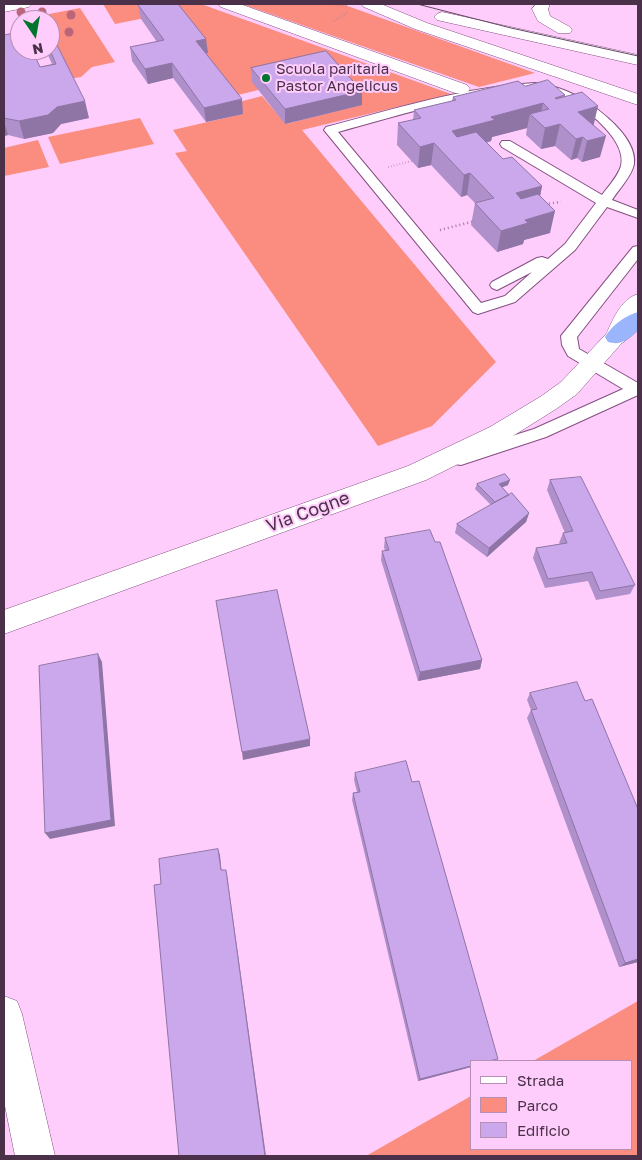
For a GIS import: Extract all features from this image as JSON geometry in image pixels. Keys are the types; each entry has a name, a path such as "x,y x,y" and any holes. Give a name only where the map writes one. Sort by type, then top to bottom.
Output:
{"highway":[{"path":"616,337 638,319"}],"street":[{"path":"4,7 24,4"},
{"path":"226,4 461,89"},
{"path":"389,4 503,31 637,55"},
{"path":"543,4 540,9 543,18 564,30"},
{"path":"362,6 638,100"},
{"path":"526,19 637,55"},
{"name":"Via Cogne","path":"4,622 417,473 499,433 568,388 593,364 616,337 626,316 638,301"},
{"path":"4,1014 35,1156"}],"lane":[{"path":"535,86 557,91 591,109 621,139 628,153 627,167 604,202 570,247 510,299 478,309 330,130 434,103 508,87 535,86"},
{"path":"361,133 404,120 434,103"},
{"path":"506,144 604,202 638,214"},
{"path":"497,285 570,247"},
{"path":"637,390 573,352 569,336 638,250"},
{"path":"417,473 540,432 637,390"}],"path":[{"path":"328,4 362,6"},
{"path":"336,19 348,11"},
{"path":"418,237 480,220"}],"green space":[{"path":"103,4 201,4 451,94 302,130 496,362 432,426 378,446 175,153 187,151 173,130 242,114 235,103 262,96 286,124 361,105 258,90 230,97 175,12 115,24"},
{"path":"242,4 342,4 535,73 479,87"},
{"path":"80,8 115,62 92,67 81,77 69,79 60,60 60,12"},
{"path":"140,118 154,144 60,164 48,137"},
{"path":"38,140 49,167 4,176 4,148"},
{"path":"638,1001 638,1156 366,1156 470,1097 470,1150 632,1150 632,1060 535,1060"}],"building":[{"path":"178,4 206,39 196,41 242,99 204,108 172,63 145,69 130,47 164,40 138,5"},
{"path":"10,34 10,60 37,60 40,67 56,64 54,60 60,60 60,51 85,101 57,107 48,115 19,121 4,118 4,35"},
{"path":"326,51 362,91 285,109 251,68"},
{"path":"548,80 565,95 556,99 582,92 598,106 578,112 606,136 587,141 583,137 576,139 560,124 545,128 530,114 549,109 543,103 491,117 495,120 452,131 457,137 476,132 503,159 512,157 542,186 516,193 521,199 538,194 555,211 525,220 528,223 501,231 475,203 494,198 470,173 464,175 434,143 420,147 398,123 421,118 414,110 456,100 453,97 518,81 525,86"},
{"path":"505,474 510,480 499,484 509,495 495,502 477,484"},
{"path":"581,477 635,585 600,591 592,572 548,579 536,548 567,543 563,533 573,531 550,480"},
{"path":"512,493 529,513 489,548 457,524"},
{"path":"430,530 435,542 440,542 482,660 420,672 382,551 389,550 385,538"},
{"path":"277,590 310,739 242,752 216,601"},
{"path":"98,654 111,820 45,833 39,666"},
{"path":"577,682 585,701 592,699 638,809 638,959 625,963 531,710 537,709 530,693"},
{"path":"406,761 412,782 419,781 498,1059 470,1060 470,1066 420,1079 353,793 360,792 355,773"},
{"path":"218,849 221,870 226,870 265,1156 179,1156 154,885 161,884 159,859"}],"tram line":[{"path":"417,4 511,28 638,56"}],"place":[{"name":"Scuola paritaria Pastor Angelicus","path":"266,78"}]}
